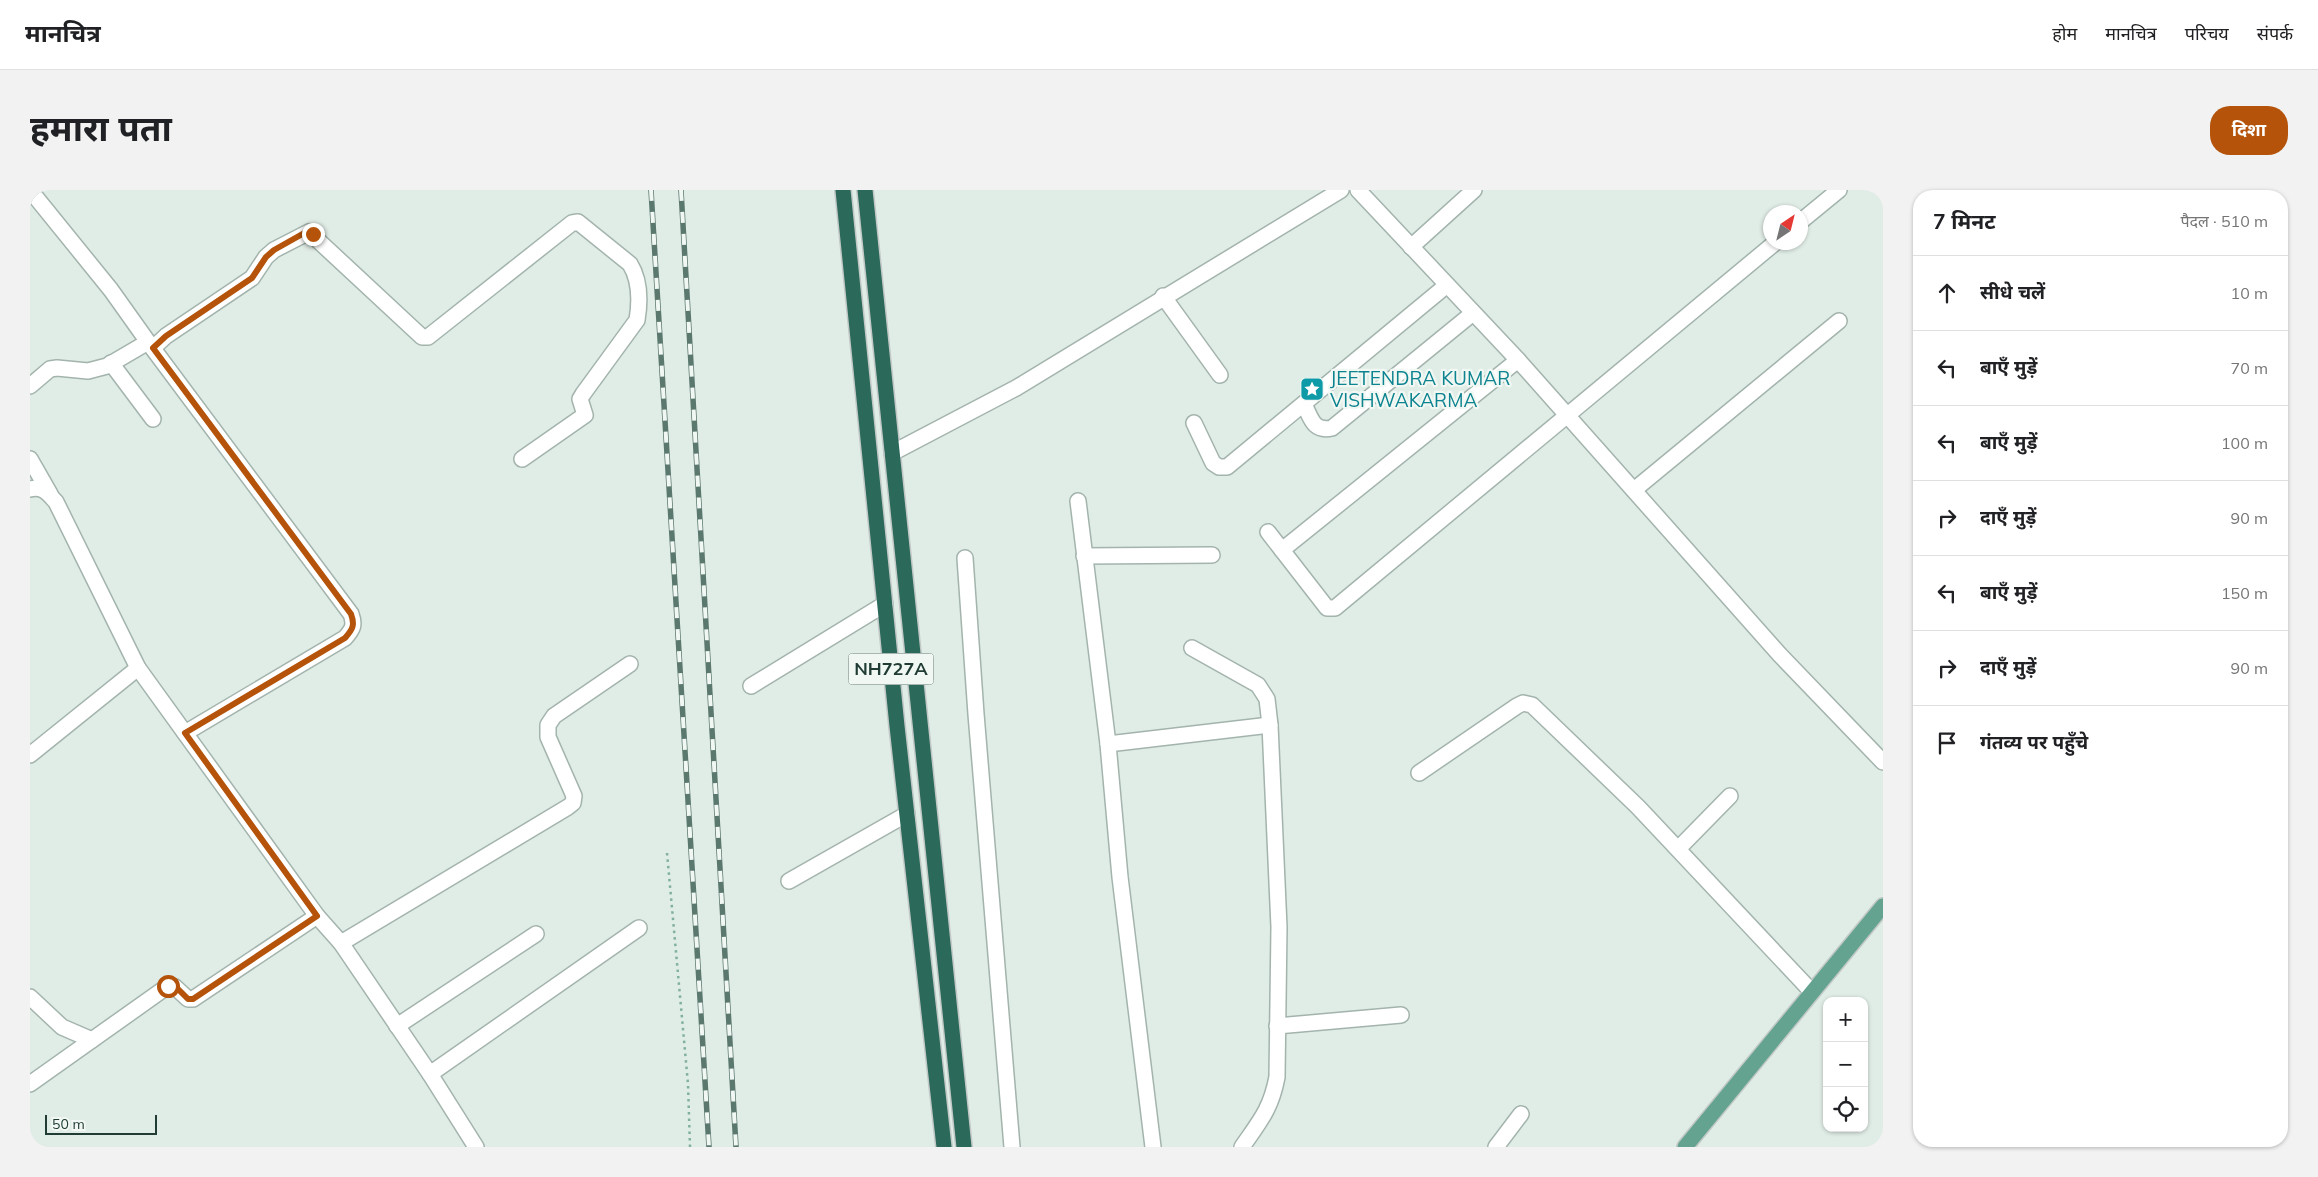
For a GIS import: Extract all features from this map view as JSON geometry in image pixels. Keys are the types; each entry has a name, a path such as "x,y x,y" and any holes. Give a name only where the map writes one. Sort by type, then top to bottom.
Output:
{"highway":[{"name":"NH727A","path":"843,190 907,814 944,1147"},
{"name":"NH727A","path":"865,190 964,1147"}],"main road":[{"path":"1685,1147 1883,906"}],"street":[{"path":"30,190 110,290 351,614 354,624 352,631 345,638 185,733"},
{"path":"892,453 1016,388 1163,296 1341,190"},
{"path":"1411,247 1474,190"},
{"path":"1808,215 1839,190"},
{"path":"1363,192 1411,247 1518,360 1780,655 1883,762"},
{"path":"30,386 50,369 98,370 151,345 252,278 266,257 274,250 310,232 422,337 428,337 572,223 578,222 630,264 636,273 637,320 580,399 585,415 522,459"},
{"path":"1268,532 1328,608 1334,608 1766,250"},
{"path":"1194,422 1213,463 1219,467 1227,466 1447,285"},
{"path":"1163,296 1220,375"},
{"path":"1304,404 1318,428 1323,430 1332,428 1473,313"},
{"path":"1634,490 1839,321"},
{"path":"1282,550 1518,360"},
{"path":"111,363 153,420"},
{"path":"30,459 56,502 138,668 317,916 341,943 430,1074 476,1147"},
{"path":"30,489 37,487 50,494"},
{"path":"1078,501 1108,744 1120,877 1153,1147"},
{"path":"1084,556 1212,555"},
{"path":"965,558 1012,1147"},
{"path":"751,686 885,604"},
{"path":"1192,648 1258,685 1267,699 1270,725 1279,927 1277,1077 1273,1098 1266,1113 1242,1147"},
{"path":"341,943 568,808 573,803 574,796 548,737 548,726 554,716 630,664"},
{"path":"30,755 138,668"},
{"path":"1419,773 1517,706 1523,703 1532,705 1601,770 1812,992"},
{"path":"1108,744 1270,725"},
{"path":"1678,849 1730,796"},
{"path":"789,881 907,814"},
{"path":"30,1084 168,986 175,986 188,999 198,997 317,916"},
{"path":"430,1074 639,928"},
{"path":"397,1026 536,934"},
{"path":"30,997 62,1027 92,1040"},
{"path":"1277,1026 1401,1015"},
{"path":"1496,1147 1521,1114"}],"path":[{"path":"667,853 688,1084 690,1147"}],"railway":[{"path":"651,190 709,1147"},
{"path":"681,190 736,1147"}],"place":[{"name":"JEETENDRA KUMAR VISHWAKARMA","path":"1312,389"}],"route":[{"path":"168,986 175,986 188,999 198,997 317,916 185,733 345,638 352,631 354,624 351,614 153,348 166,336 252,278 258,272 266,257 274,250 306,232 313,234"}]}
